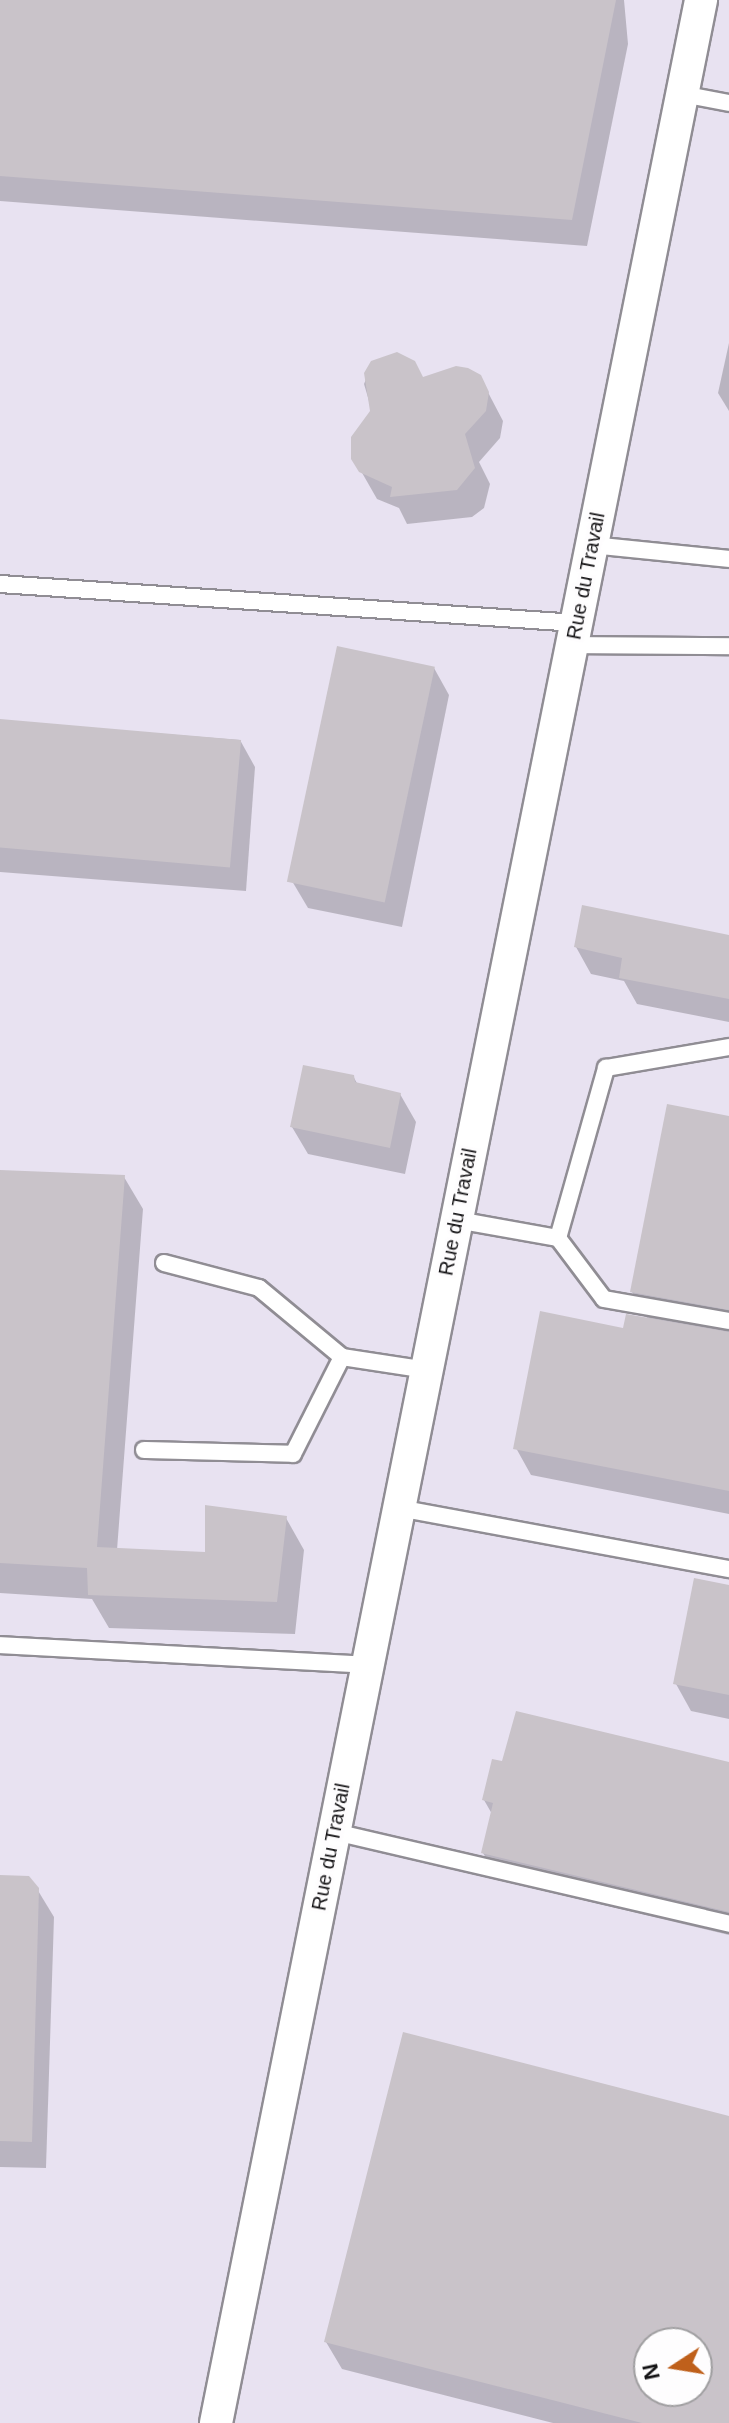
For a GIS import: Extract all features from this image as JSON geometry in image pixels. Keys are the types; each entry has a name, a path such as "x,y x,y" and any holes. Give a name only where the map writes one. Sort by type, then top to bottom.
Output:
{"street":[{"name":"Rue du Travail","path":"216,2423 701,0"}],"lane":[{"path":"682,94 729,103"},
{"path":"592,545 729,559"},
{"path":"0,584 729,646"},
{"path":"558,1238 606,1068 729,1047"},
{"path":"457,1220 558,1238 604,1299 729,1321"},
{"path":"164,1263 259,1288 342,1357 427,1370"},
{"path":"144,1450 293,1454 342,1357"},
{"path":"399,1508 729,1569"},
{"path":"0,1645 367,1665"},
{"path":"335,1832 729,1924"}],"shaded area":[{"path":"0,0 729,0 729,2423 0,2423"}],"building":[{"path":"0,0 616,0 572,220 0,176"},
{"path":"397,352 415,361 423,377 456,366 468,368 481,375 489,392 486,411 465,434 475,468 457,490 390,497 392,487 359,472 351,459 351,437 370,411 364,373 371,361"},
{"path":"337,646 435,667 385,903 287,882"},
{"path":"0,719 241,740 230,868 0,847"},
{"path":"582,905 729,935 729,999 619,978 622,958 574,947"},
{"path":"303,1065 354,1075 355,1082 401,1093 390,1148 290,1127"},
{"path":"667,1104 729,1116 729,1310 630,1292"},
{"path":"0,1170 125,1175 97,1547 205,1552 205,1505 287,1516 277,1602 88,1595 87,1568 0,1563"},
{"path":"540,1311 623,1328 626,1314 729,1332 729,1491 513,1449"},
{"path":"694,1578 729,1585 729,1695 673,1684"},
{"path":"516,1711 729,1762 729,1912 481,1853 493,1803 482,1800 492,1759 502,1761"},
{"path":"0,1875 29,1876 39,1888 32,2142 0,2141"},
{"path":"403,2032 729,2116 729,2423 642,2423 324,2342"}]}
